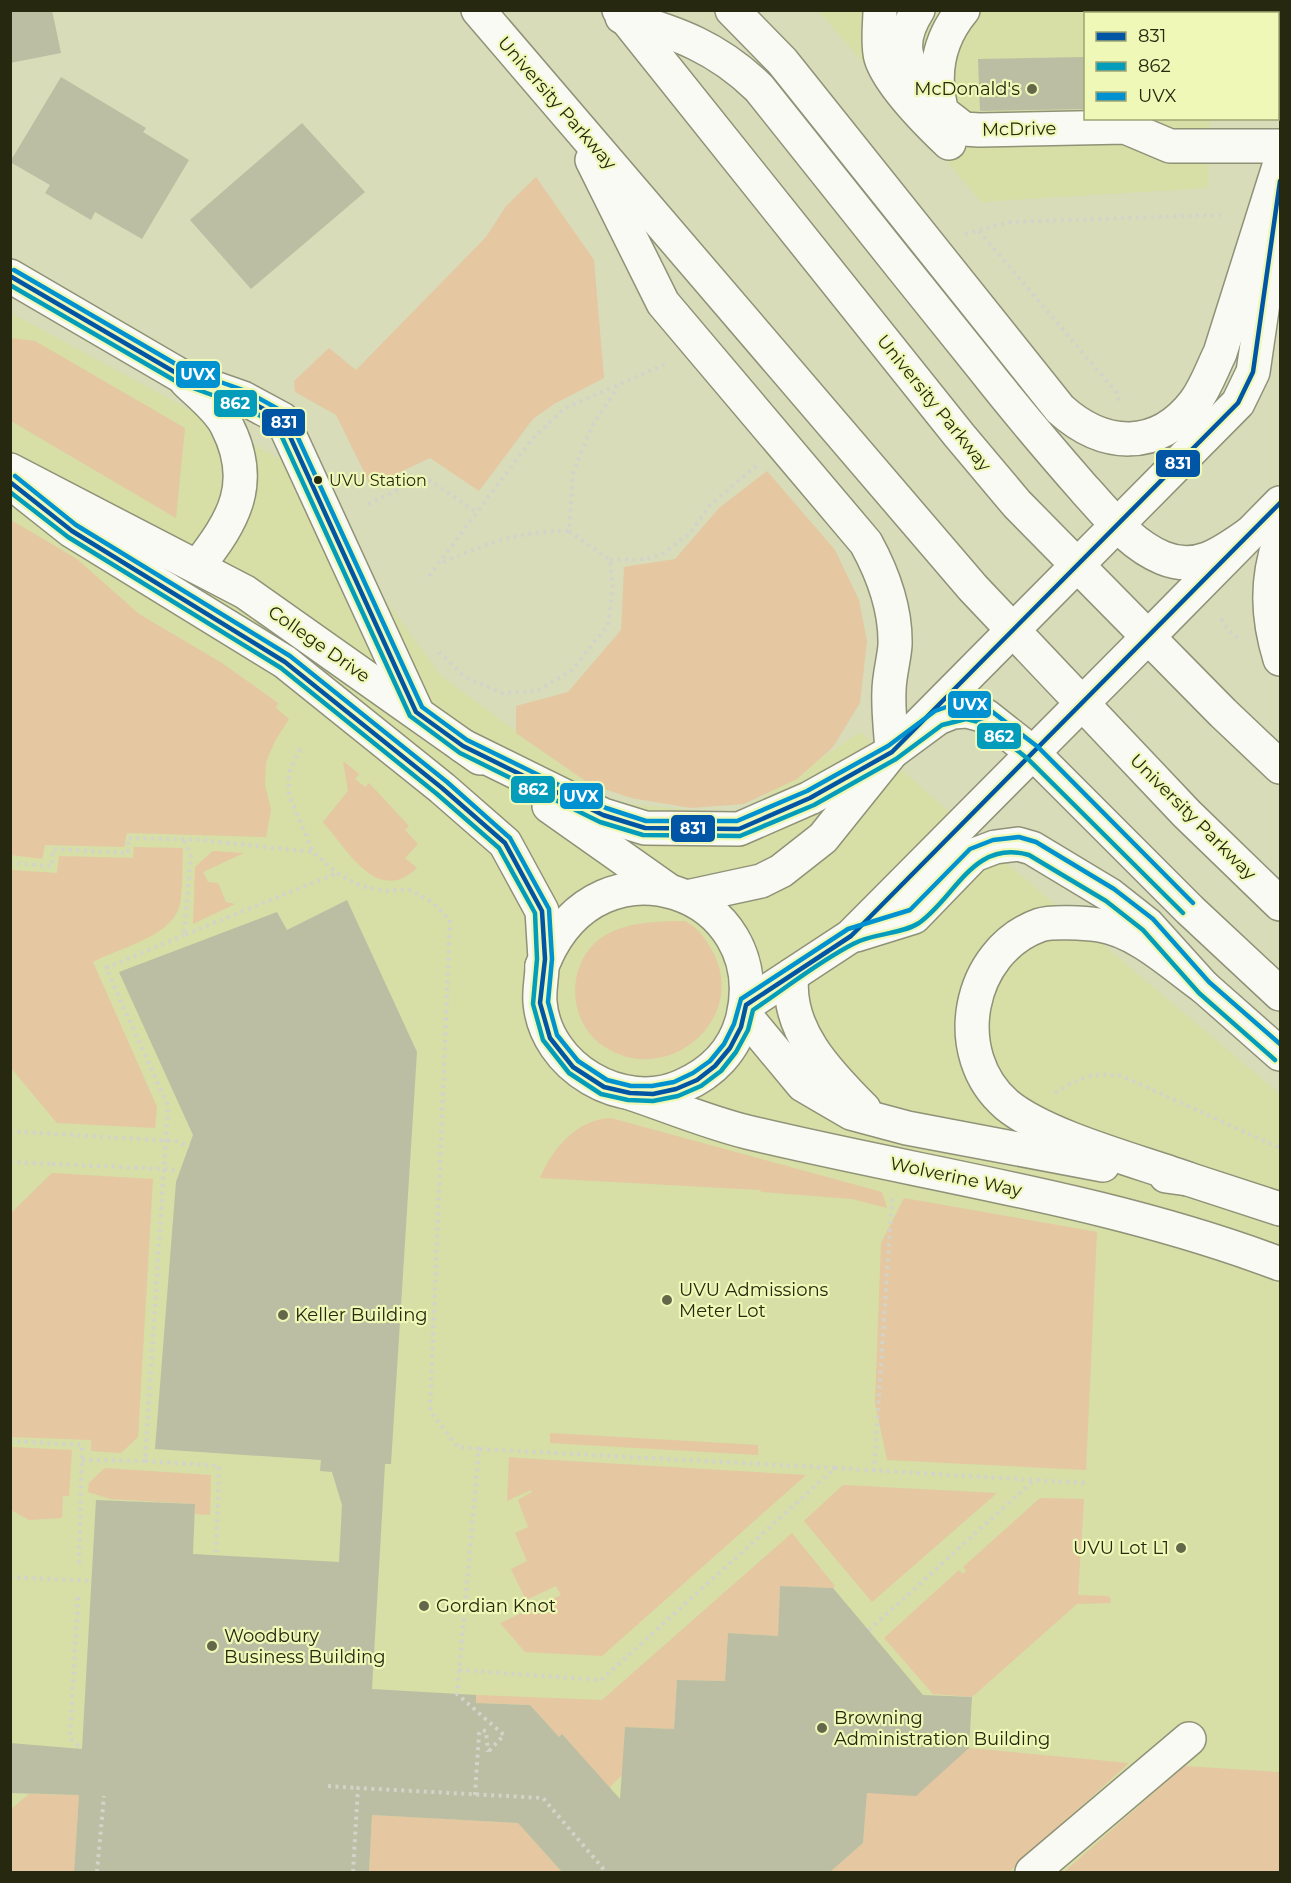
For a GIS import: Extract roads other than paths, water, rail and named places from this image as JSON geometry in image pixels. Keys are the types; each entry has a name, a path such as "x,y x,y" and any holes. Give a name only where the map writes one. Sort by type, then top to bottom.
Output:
{"main road":[{"name":"University Parkway","path":"478,10 966,579 1187,814 1281,904"},
{"path":"732,10 782,61 1060,409 1074,422 1121,440 1135,440 1154,435 1177,420 1194,402 1220,352 1281,163"},
{"path":"880,10 880,57 888,72 927,122 950,143"},
{"name":"McDrive","path":"918,10 905,36 905,53 910,66 942,112 964,129 1125,127 1170,146 1281,146"},
{"path":"942,112 936,82 938,61 944,41 963,10"},
{"path":"1279,10 1281,35"},
{"name":"University Parkway","path":"615,13 958,435 1017,504 1281,767"},
{"path":"615,13 695,40 737,67 759,88 1040,439 1118,526 1143,548 1184,564 1204,561 1265,536"},
{"path":"568,113 663,303 866,543 880,570 890,599 894,635 889,690 892,752"},
{"path":"677,893 714,915 735,941 746,972 745,1010 730,1048 715,1066 697,1080 676,1089 653,1094 630,1094 604,1087 573,1067 550,1038 540,1003 544,962 555,936 576,912 604,895 635,887 677,893 761,881 782,871 823,838 892,752 1238,403 1253,372 1281,181"},
{"path":"10,276 183,377 243,398 282,419 416,712"},
{"path":"183,377 227,424 243,470 234,514 198,566"},
{"name":"College Drive","path":"10,470 245,592 677,893"},
{"name":"College Drive","path":"10,482 72,531 285,662 442,788 505,843 542,911 544,962"},
{"path":"745,1010 851,936 1148,636 1265,536 1281,503"},
{"path":"1265,536 1270,570 1269,615 1281,658"},
{"path":"463,746 603,815 645,828 739,829 810,798 892,752 938,718 953,712 967,711 986,716 1033,753 1190,910 1281,994"},
{"path":"851,936 914,916 974,855 995,847 1018,844 1032,848 1110,895 1148,925 1204,987"},
{"path":"1188,1179 1059,1133 1007,1104 984,1076 975,1057 972,1040 978,990 995,956 1009,943 1041,924 1080,924 1114,929 1134,938 1204,987 1281,1054"},
{"path":"792,975 790,992 794,1014 808,1041 826,1068 876,1121"},
{"name":"Wolverine Way","path":"745,1010 803,1085 851,1113 876,1121 1027,1152 1188,1179 1281,1209"},
{"name":"Wolverine Way","path":"630,1094 744,1131 1135,1216 1231,1245 1281,1264"},
{"path":"1032,1872 1188,1738"}],"place":[{"name":"McDonald's","path":"1032,89"},
{"name":"UVU Station","path":"318,480"},
{"name":"UVU Admissions Meter Lot","path":"667,1300"},
{"name":"Keller Building","path":"283,1315"},
{"name":"UVU Lot L1","path":"1181,1548"},
{"name":"Gordian Knot","path":"424,1606"},
{"name":"Woodbury Business Building","path":"212,1646"},
{"name":"Browning Administration Building","path":"822,1728"}]}
